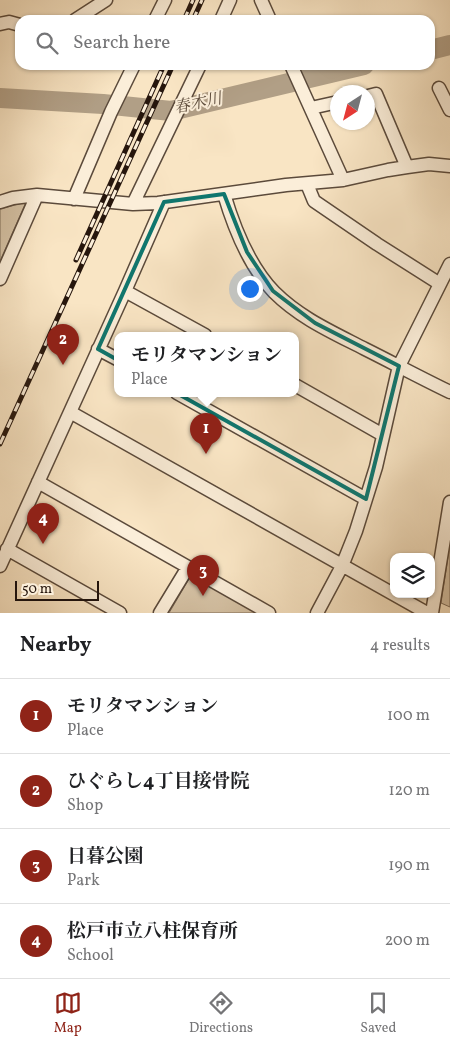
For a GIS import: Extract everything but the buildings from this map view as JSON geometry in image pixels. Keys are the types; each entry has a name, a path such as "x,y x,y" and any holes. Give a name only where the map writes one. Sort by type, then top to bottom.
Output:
{"street":[{"path":"83,15 106,0"},
{"path":"157,15 164,0"},
{"path":"223,15 230,0"},
{"path":"261,0 268,15"},
{"path":"0,24 9,22 15,24"},
{"path":"74,199 111,112 132,70"},
{"path":"133,204 198,70"},
{"path":"293,70 344,180"},
{"path":"439,88 450,110"},
{"path":"375,94 407,167"},
{"path":"311,108 330,104"},
{"path":"0,202 13,198 37,196 133,204 164,202 344,180 388,170 429,164 450,166"},
{"path":"307,184 314,201 440,284"},
{"path":"224,194 229,211 247,252 257,270 273,291 294,309 315,323 450,392"},
{"path":"0,279 37,196"},
{"path":"0,566 164,202"},
{"path":"317,613 342,566 366,499 399,366 450,264"},
{"path":"125,291 200,332"},
{"path":"98,348 114,357"},
{"path":"299,388 383,435"},
{"path":"184,397 366,499"},
{"path":"70,412 427,613"},
{"path":"38,482 269,613"},
{"path":"432,613 450,502"},
{"path":"7,550 120,613"},
{"path":"160,613 188,567"}],"highlighted area":[{"path":"224,194 247,252 273,291 315,323 399,366 366,499 98,349 164,202"}],"shaded area":[{"path":"26,202 0,261 0,209"},
{"path":"450,544 450,607 441,603"},
{"path":"195,578 258,613 169,613 189,579"}],"waterway":[{"name":"春木川","path":"435,49 450,45"},
{"name":"春木川","path":"0,98 103,104 171,111 343,70"}],"railway":[{"path":"186,15 193,0"},
{"path":"195,15 202,0"},
{"path":"76,260 162,70"},
{"path":"0,444 171,70"}],"place":[{"name":"ひぐらし4丁目接骨院","path":"63,365"},
{"name":"モリタマンション","path":"206,454"},
{"name":"松戸市立八柱保育所","path":"43,544"},
{"name":"日暮公園","path":"203,596"}]}
